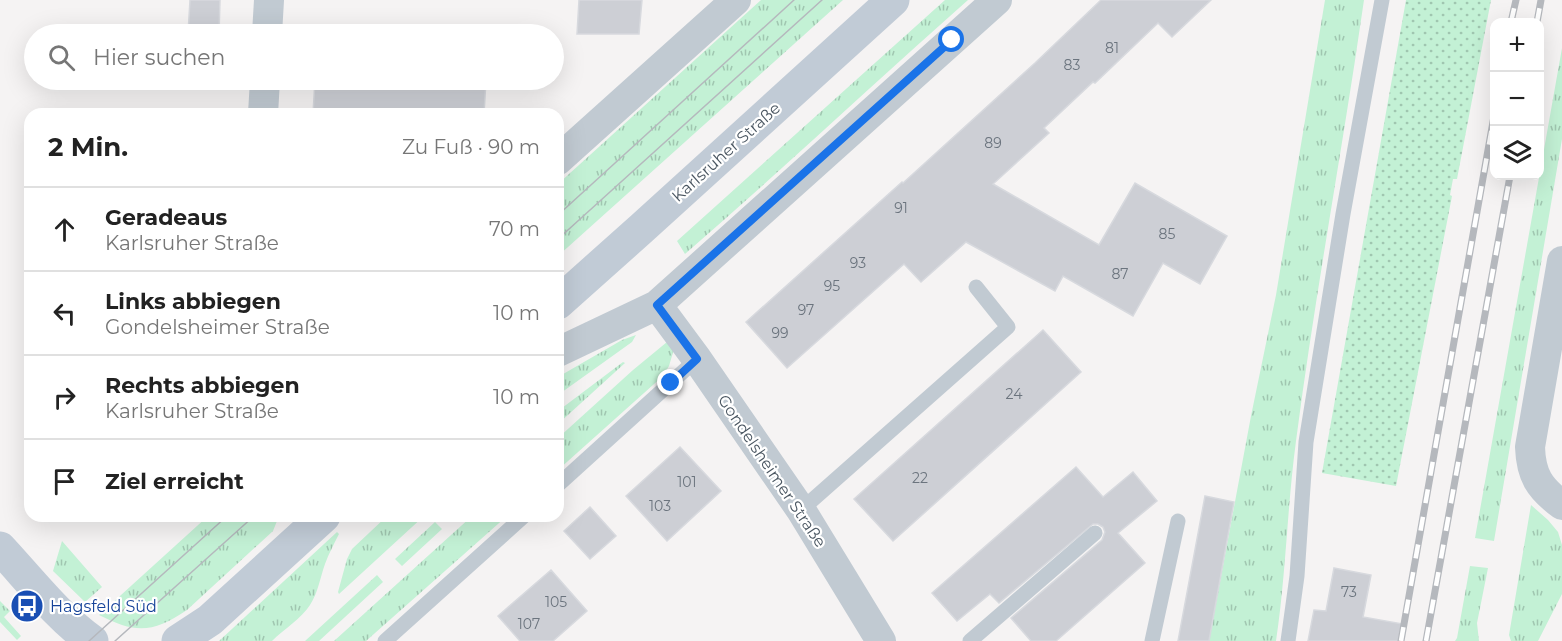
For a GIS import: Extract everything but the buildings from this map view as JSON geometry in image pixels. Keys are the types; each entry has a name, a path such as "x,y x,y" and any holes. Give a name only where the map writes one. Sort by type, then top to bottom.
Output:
{"street":[{"path":"268,24 269,0"},
{"path":"564,155 736,0"},
{"name":"Karlsruher Straße","path":"564,298 893,0"},
{"path":"564,349 657,305 997,0"},
{"path":"263,108 264,90"},
{"path":"1562,261 1530,447 1534,475 1544,490 1562,505"},
{"name":"Gondelsheimer Straße","path":"657,305 801,510 881,641"},
{"path":"178,641 210,620 317,522"},
{"path":"0,548 59,612 92,641"}],"lane":[{"path":"1288,641 1297,576 1306,442 1343,214 1382,0"},
{"path":"801,510 1008,327 976,287"},
{"path":"564,480 697,359"},
{"path":"1152,641 1178,521"},
{"path":"386,641 517,522"},
{"path":"970,641 1095,533"}],"green space":[{"path":"761,0 843,0 564,251 564,179"},
{"path":"945,0 968,0 685,254 677,241"},
{"path":"1325,0 1364,0 1320,276 1293,466 1276,641 1209,641 1276,295"},
{"path":"1406,0 1491,0 1457,179 1453,179 1450,195 1452,196 1396,486 1322,473"},
{"path":"1562,48 1562,139 1494,541 1475,538 1539,180 1544,180 1544,149"},
{"path":"636,335 632,342 564,391 564,374 622,340"},
{"path":"667,342 674,349 663,376 564,465 564,433"},
{"path":"623,362 625,363 564,419 564,406"},
{"path":"1531,505 1558,532 1562,545 1562,594 1538,641 1511,641 1509,635"},
{"path":"201,522 277,522 273,531 187,610 175,618 154,627 134,628 99,615"},
{"path":"381,522 417,522 339,594 347,559 352,549"},
{"path":"435,522 442,529 402,566 395,559"},
{"path":"465,522 500,522 366,641 334,641"},
{"path":"337,532 339,534 327,560 315,596 307,610 272,641 219,641"},
{"path":"62,541 102,587 85,602 53,571"},
{"path":"1470,566 1488,568 1477,623 1479,641 1455,641 1457,638"},
{"path":"377,575 383,582 319,641 305,641"},
{"path":"0,601 10,611 4,617 21,636 17,640 0,622"}],"tram line":[{"path":"564,210 794,0"},
{"path":"564,234 822,0"},
{"path":"89,641 220,522"},
{"path":"115,641 247,522"}],"railway":[{"path":"1512,18 1516,0"},
{"path":"1538,18 1541,0"},
{"path":"1401,641 1492,126"},
{"path":"1426,641 1509,180"}],"place":[{"name":"Hagsfeld Süd","path":"27,606"}],"route":[{"path":"671,383 697,359 657,305 952,40"}]}
